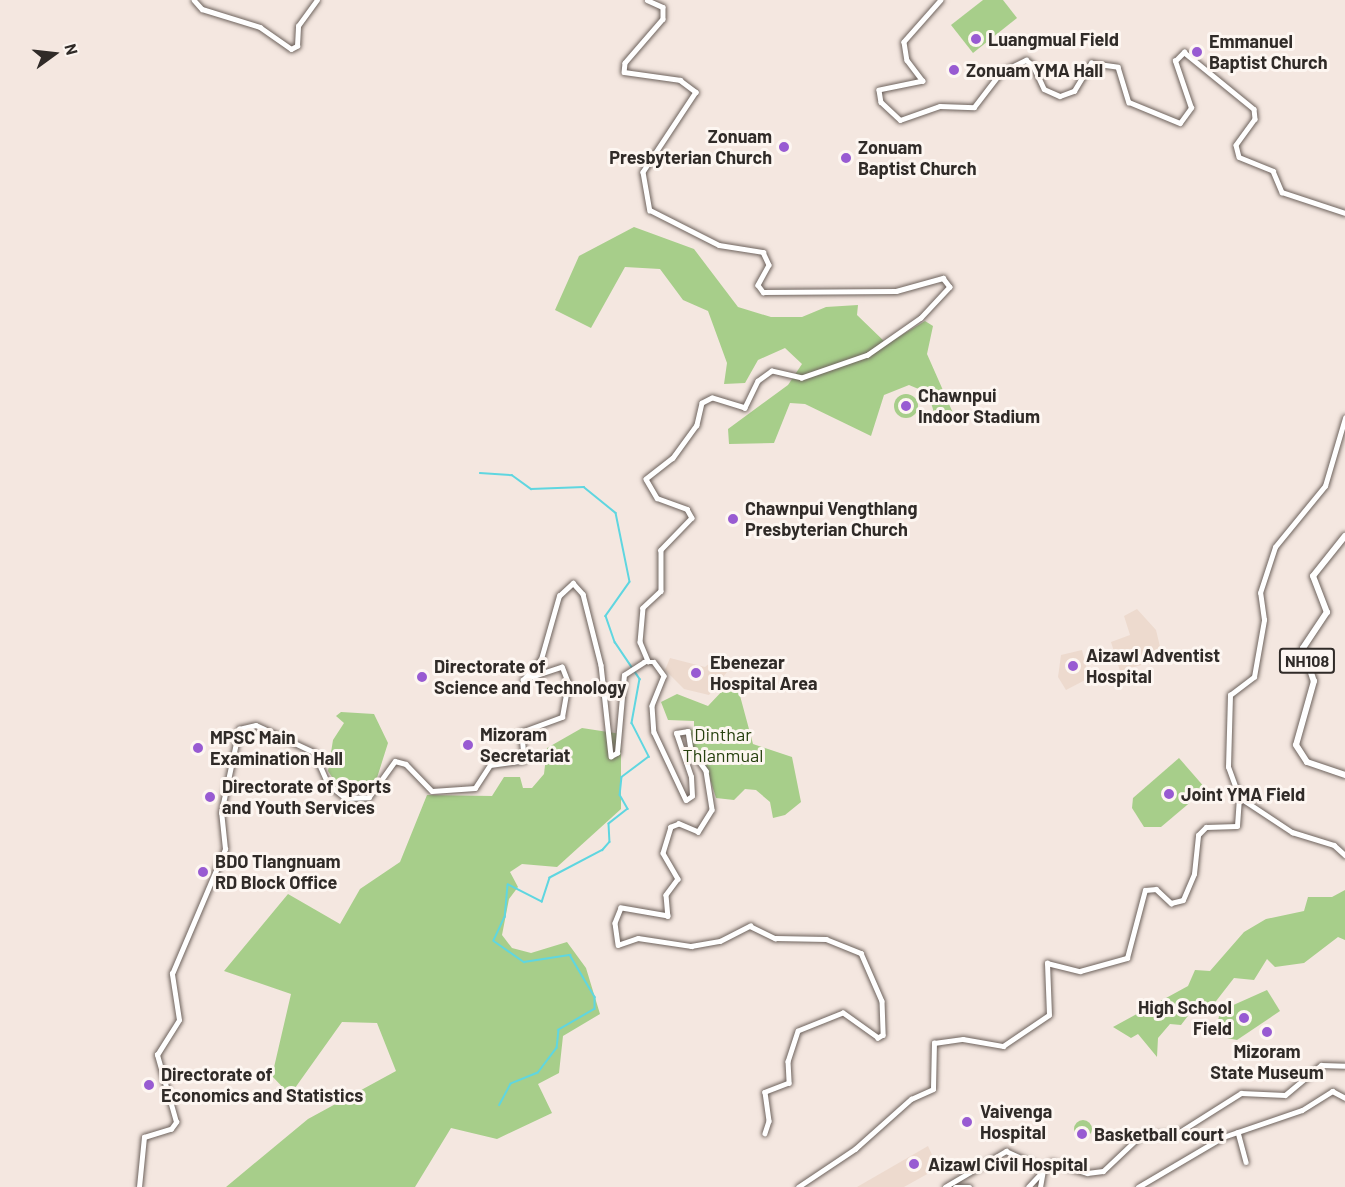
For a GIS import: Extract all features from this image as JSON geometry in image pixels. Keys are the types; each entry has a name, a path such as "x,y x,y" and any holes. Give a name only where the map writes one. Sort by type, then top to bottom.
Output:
{"highway":[{"name":"NH108","path":"1345,536 1313,576 1327,612 1303,648 1314,681 1296,745 1307,762 1345,775"}],"main road":[{"path":"1028,1187 1043,1168 1058,1161 1098,1172 1141,1135 1176,1134 1241,1093 1285,1095 1321,1065 1345,1066"},
{"path":"1138,1187 1238,1132 1302,1110 1332,1091 1345,1098"},
{"path":"1041,1185 1043,1168"},
{"path":"956,1187 969,1187"}],"street":[{"path":"194,0 202,9 260,27 291,49 297,45 298,26 317,0"},
{"path":"647,0 663,8 663,19 625,63 624,72 680,80 696,92 643,172 650,210 719,245 764,252 769,265 758,285 764,292 896,291 943,278 950,287 921,318 868,355 801,378 772,371 758,381 745,408 712,398 702,403 697,425 682,438 673,459 646,479 657,498 687,508 692,518 661,550 661,591 643,608 640,642 646,661 663,671 652,722 676,770 680,795 686,800 692,796 691,777 676,737 682,728 706,771 712,810 698,832 679,824 671,828 663,853 678,879 666,895 668,916 621,908 615,922 618,945 638,938 691,946 720,941 750,926 775,938 826,939 861,953 882,1001 883,1035 878,1038 843,1013 798,1031 788,1061 789,1083 765,1092 769,1121 765,1134"},
{"path":"941,0 904,42 908,60 923,81 879,90 881,102 900,120 940,106 974,107 1001,72 1026,60 1044,89 1060,96 1074,91 1094,61 1118,67 1129,102 1180,123 1191,108 1175,61 1184,52 1254,109 1255,118 1236,145 1239,157 1273,171 1282,192 1345,213"},
{"path":"798,1187 855,1149 907,1102 933,1089 936,1041 963,1039 1003,1046 1049,1015 1047,963 1080,972 1127,958 1145,890 1156,889 1172,903 1183,900 1194,874 1198,835 1206,827 1238,826 1239,797 1228,766 1230,695 1254,676 1264,620 1260,593 1275,547 1325,486 1345,418"},
{"path":"139,1187 142,1141 176,1122 157,1055 179,1020 172,974 225,849 220,813 239,729 256,725 314,752 328,784 346,798 369,797 395,761 406,765 432,791 467,790 477,786 490,765 522,762 521,732 562,717 568,678 562,667 523,680 546,650 566,586 579,584 583,594 600,665 607,742 614,757 619,694 631,668 646,661"},
{"path":"1239,797 1292,832 1324,841 1345,855"},
{"path":"1238,1132 1246,1162"},
{"path":"945,1187 1006,1151 1043,1168"},
{"path":"1034,1180 1041,1185"}],"shaded area":[{"path":"1137,609 1156,630 1163,659 1120,671 1111,642 1130,635 1124,616"},
{"name":"Aizawl Adventist Hospital","path":"1082,650 1089,678 1066,690 1058,677 1061,655"},
{"name":"Ebenezar Hospital Area","path":"722,653 734,663 709,695 684,689 665,670 670,658 705,667"},
{"name":"Aizawl Civil Hospital","path":"928,1146 938,1168 904,1187 857,1187"}],"green space":[{"name":"Luangmual Field","path":"983,0 1003,0 1017,18 973,53 951,25"},
{"path":"634,227 694,249 738,307 771,317 802,317 826,307 858,305 857,315 887,344 925,321 933,326 927,354 953,413 936,419 928,393 909,385 884,395 871,436 805,404 790,403 774,443 729,444 728,429 788,385 802,364 785,348 758,360 745,383 724,384 727,363 708,311 683,300 660,269 625,267 591,328 555,310 579,256"},
{"name":"Chawnpui Indoor Stadium","path":"906,394 911,395 917,401 917,411 911,417 906,418 901,417 895,411 894,406 895,401 901,395"},
{"name":"Dinthar Thlanmual","path":"725,688 739,692 753,744 792,757 801,802 785,815 773,818 770,802 756,790 745,789 734,800 716,798 706,766 692,749 688,729 694,730 694,721 668,720 661,702 677,694 708,706"},
{"path":"341,712 374,714 388,743 376,781 362,795 341,791 328,771 333,740 344,723 336,716"},
{"path":"582,728 621,734 621,809 557,867 522,864 510,872 518,887 509,899 502,935 512,948 531,953 567,942 586,968 600,1014 563,1036 559,1073 538,1084 552,1113 497,1139 451,1128 415,1187 226,1187 308,1119 396,1071 377,1023 342,1022 290,1095 272,1076 291,994 224,971 288,894 340,924 360,889 400,862 427,795 492,796 504,777 520,777 523,788 532,788 544,774 547,748"},
{"name":"Joint YMA Field","path":"1179,758 1206,789 1161,827 1144,827 1132,808 1133,798"},
{"path":"1345,890 1345,940 1338,937 1304,963 1275,967 1267,959 1254,980 1234,978 1213,1005 1197,1004 1181,1025 1170,1024 1158,1038 1157,1057 1138,1034 1131,1038 1113,1027 1188,986 1195,970 1210,971 1244,932 1266,919 1304,911 1308,897 1332,897"},
{"name":"High School Field","path":"1267,990 1280,1011 1237,1040 1227,1038 1218,1021 1220,1011"},
{"name":"Basketball court","path":"1083,1120 1089,1123 1092,1129 1089,1135 1083,1138 1077,1135 1074,1129 1077,1123"}],"waterway":[{"path":"480,473 512,475 531,489 584,487 616,513 630,582 606,616 615,642 640,679 632,723 649,757 622,777 620,795 628,809 609,824 610,842 603,850 550,878 542,902 508,885 505,917 494,941 524,962 570,955 595,997 595,1009 559,1030 557,1048 538,1073 511,1084 500,1105"}],"place":[{"name":"Luangmual Field","path":"976,39"},
{"name":"Emmanuel Baptist Church","path":"1197,52"},
{"name":"Zonuam YMA Hall","path":"954,70"},
{"name":"Zonuam Presbyterian Church","path":"784,147"},
{"name":"Zonuam Baptist Church","path":"846,158"},
{"name":"Chawnpui Indoor Stadium","path":"906,406"},
{"name":"Chawnpui Vengthlang Presbyterian Church","path":"733,519"},
{"name":"Aizawl Adventist Hospital","path":"1073,666"},
{"name":"Ebenezar Hospital Area","path":"696,673"},
{"name":"Directorate of Science and Technology","path":"422,677"},
{"name":"Mizoram Secretariat","path":"468,745"},
{"name":"MPSC Main Examination Hall","path":"198,748"},
{"name":"Joint YMA Field","path":"1169,794"},
{"name":"Directorate of Sports and Youth Services","path":"210,797"},
{"name":"BDO Tlangnuam RD Block Office","path":"203,872"},
{"name":"High School Field","path":"1244,1018"},
{"name":"Mizoram State Museum","path":"1267,1032"},
{"name":"Directorate of Economics and Statistics","path":"149,1085"},
{"name":"Vaivenga Hospital","path":"967,1122"},
{"name":"Basketball court","path":"1082,1134"},
{"name":"Aizawl Civil Hospital","path":"914,1164"}]}
